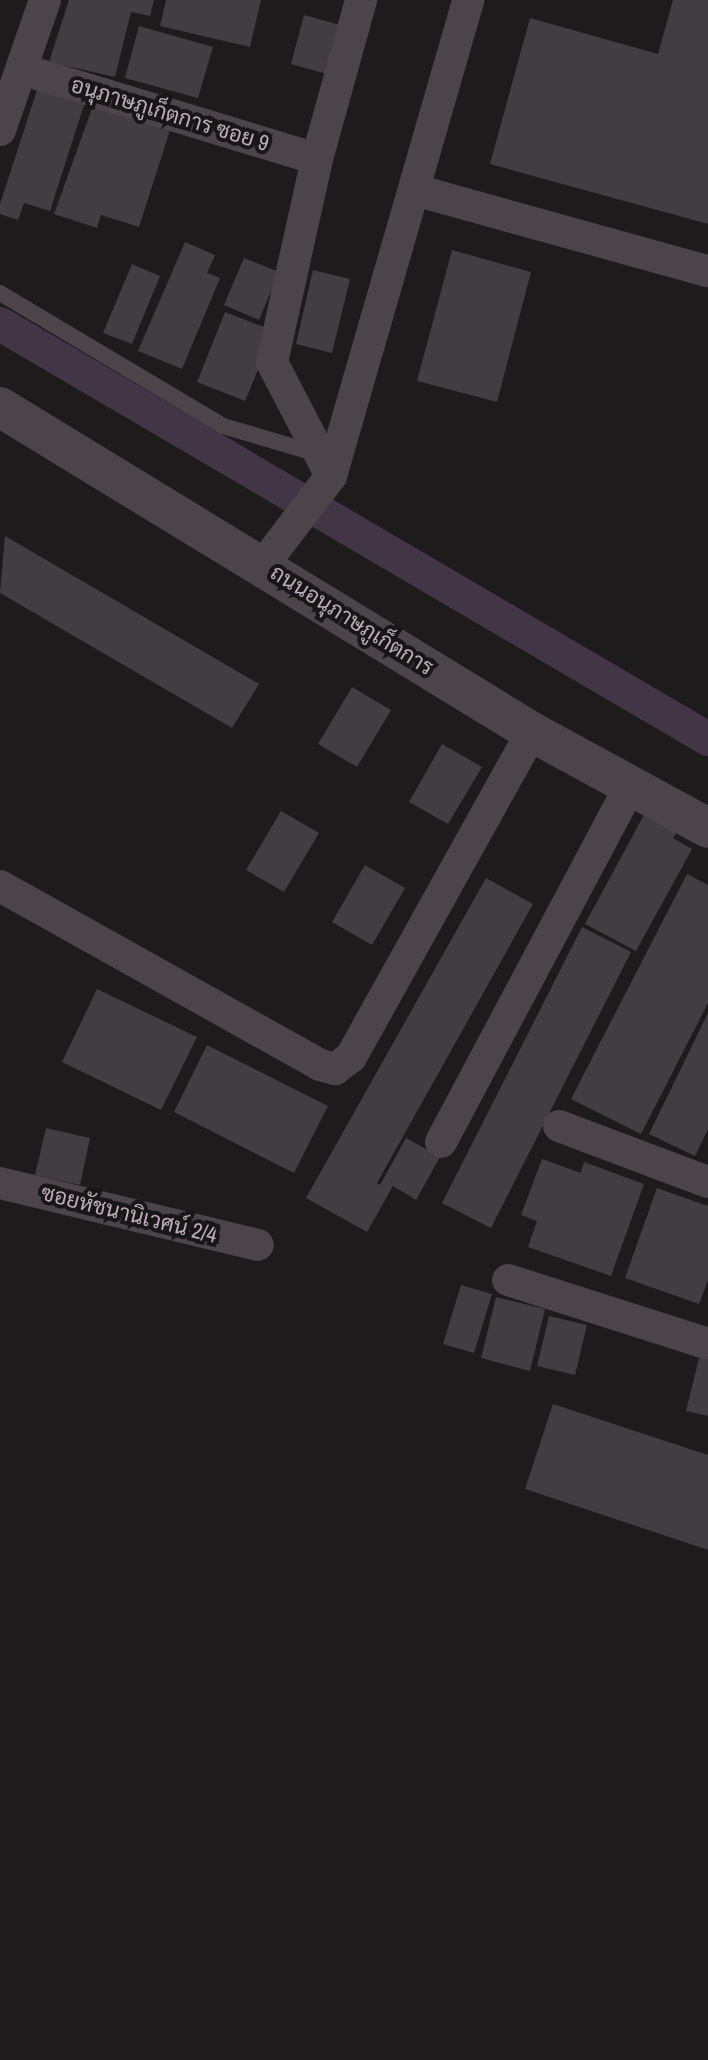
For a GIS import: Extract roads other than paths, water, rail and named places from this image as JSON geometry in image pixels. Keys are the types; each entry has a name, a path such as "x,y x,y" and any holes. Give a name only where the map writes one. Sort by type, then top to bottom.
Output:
{"street":[{"path":"0,130 24,70 45,0"},
{"path":"263,565 326,465 415,190 468,0"},
{"path":"326,465 272,362 350,3"},
{"name":"อนุภาษภูเก็ตการ ซอย 9","path":"24,70 317,159"},
{"path":"415,190 708,271"},
{"name":"ถนนอนุภาษภูเก็ตการ","path":"0,407 532,732 708,828"},
{"path":"0,886 320,1065 335,1069 351,1057 532,732"},
{"path":"441,1142 631,785"},
{"path":"559,1126 708,1182"},
{"name":"ซอยหัชนานิเวศน์ 2/4","path":"0,1183 258,1245"},
{"path":"508,1280 708,1344"}],"lane":[{"path":"0,293 223,426 326,465"}],"waterway":[{"path":"0,324 708,739"}]}
